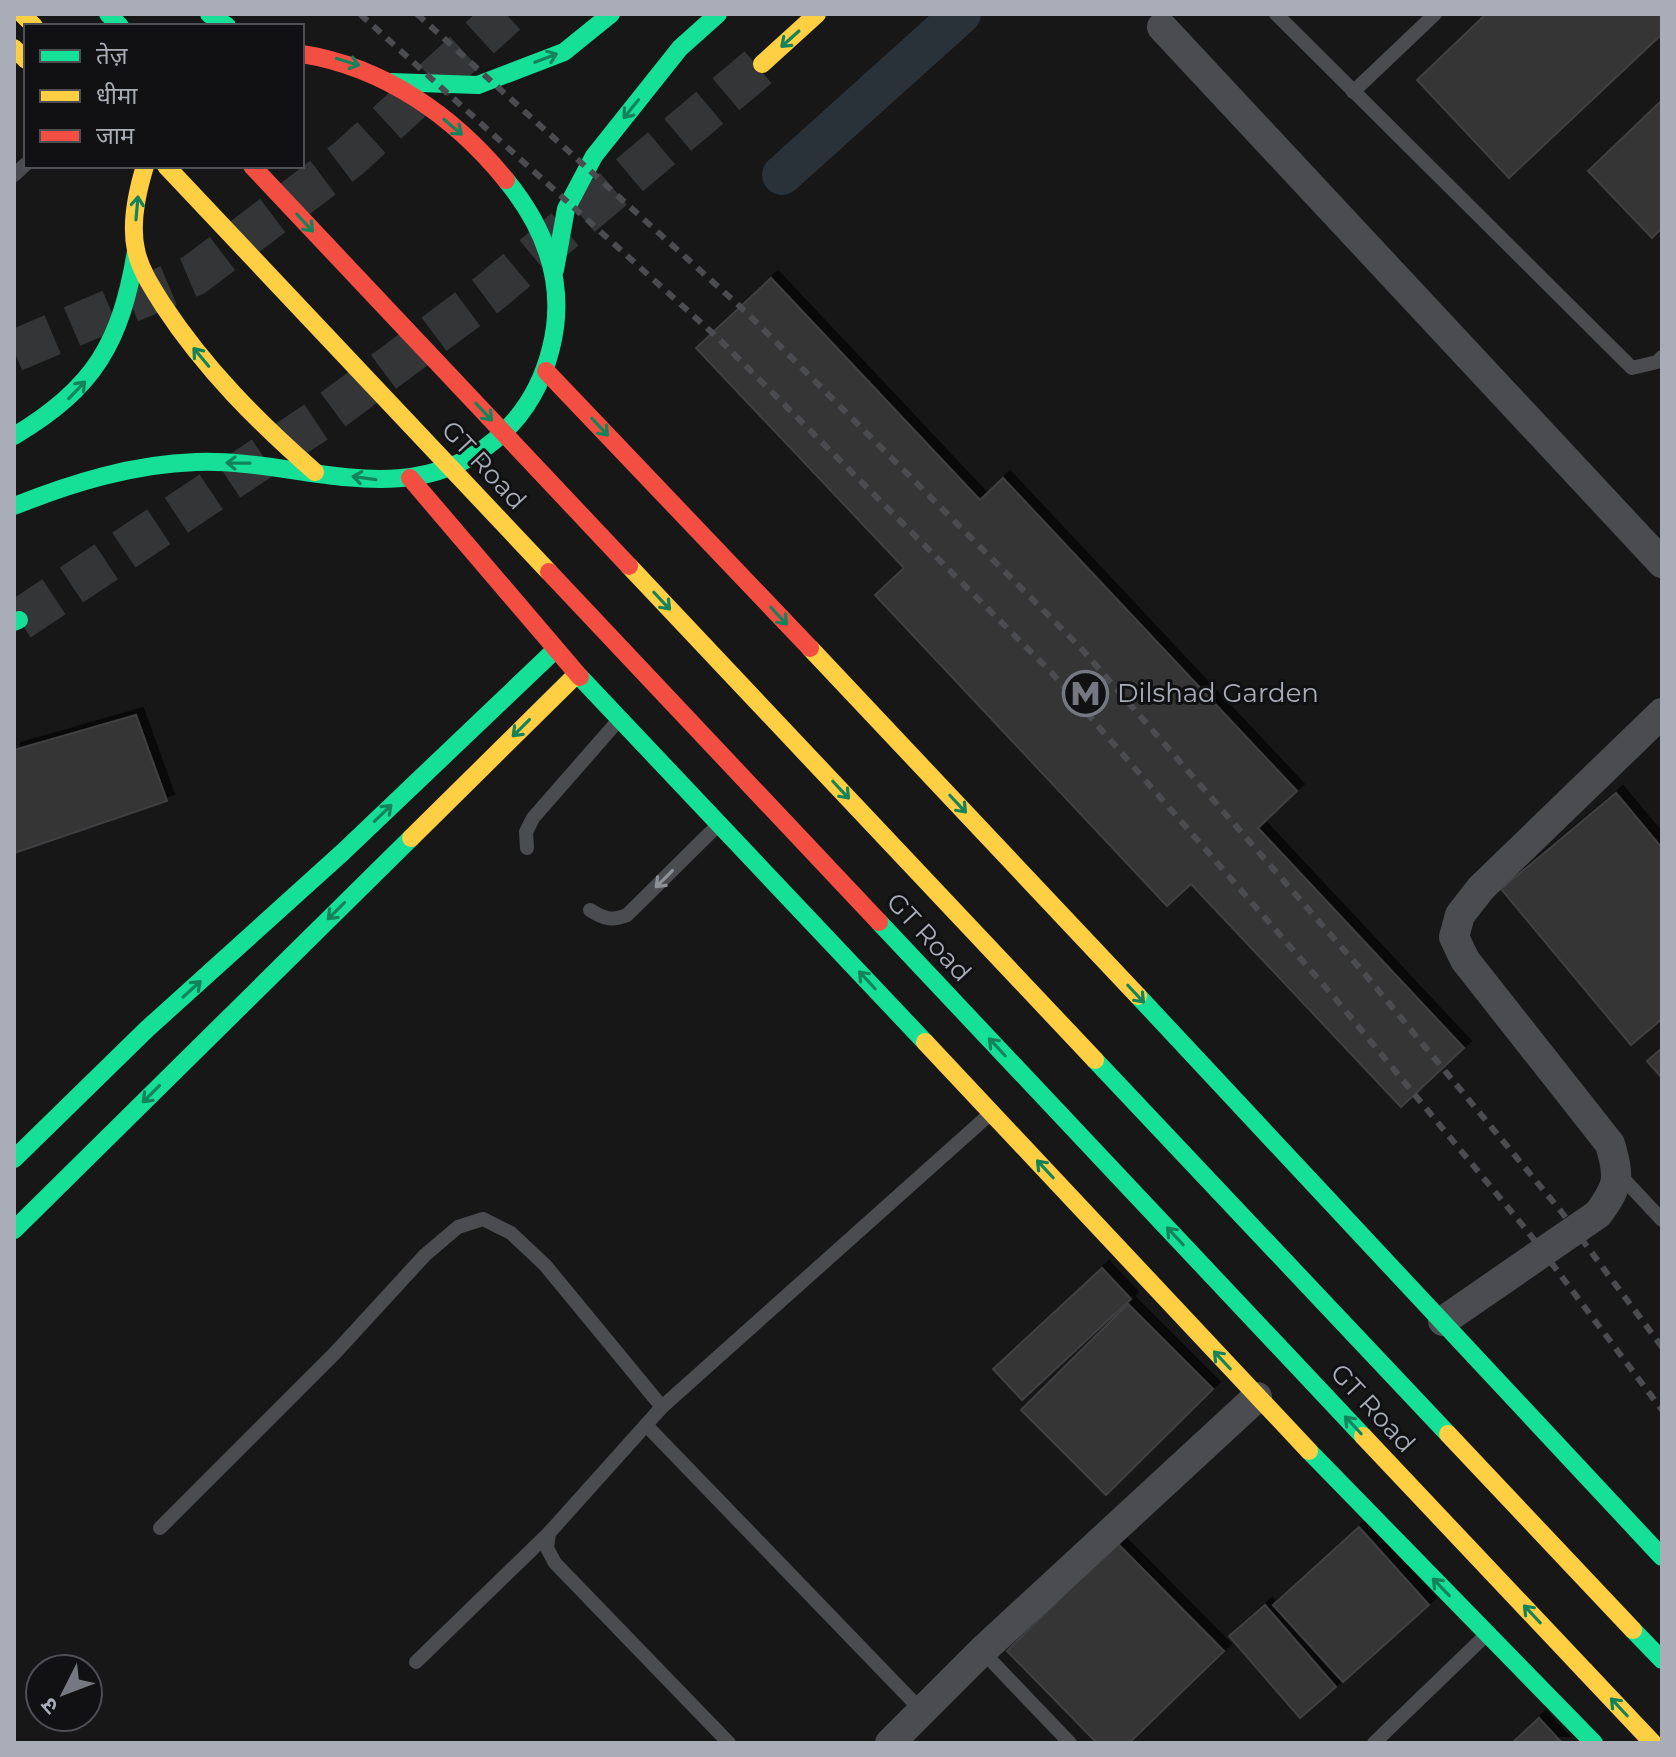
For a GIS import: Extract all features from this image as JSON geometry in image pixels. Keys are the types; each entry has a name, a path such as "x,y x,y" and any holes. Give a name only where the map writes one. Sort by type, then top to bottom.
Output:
{"main road":[{"path":"389,82 478,85 564,52 611,14"},
{"path":"555,270 566,209 594,156 680,48 718,14"},
{"path":"762,64 817,14"},
{"path":"14,506 78,483 136,469 196,462 241,463 378,480 436,473 460,463 503,434 535,394 546,371 558,321 555,270 535,219 493,166 455,128 363,67 333,58 304,54"},
{"name":"GT Road","path":"168,168 1653,1743"},
{"name":"GT Road","path":"254,168 1662,1660"},
{"path":"14,436 64,403 88,379 107,350 125,308 136,251 138,170"},
{"path":"136,251 151,285 195,349 237,399 315,472"},
{"path":"546,371 1662,1557"},
{"path":"410,478 577,674 1257,1397 1594,1743"},
{"path":"14,1159 147,1029 343,852 555,650"},
{"path":"14,1230 577,674"}],"street":[{"path":"1162,27 1662,563"},
{"path":"1443,1321 1598,1214 1610,1198 1619,1173 1610,1144 1465,960 1454,937 1460,915 1481,888 1662,713"},
{"path":"890,1743 982,1651 1257,1397"}],"lane":[{"path":"1276,14 1632,368 1657,362 1662,357"},
{"path":"1353,92 1435,14"},
{"path":"527,848 526,832 533,818 620,719"},
{"path":"590,910 604,919 627,915 719,824"},
{"path":"416,1662 549,1533 662,1407 992,1112"},
{"path":"1619,1173 1662,1220"},
{"path":"160,1528 335,1353 425,1255 458,1227 483,1219 511,1233 545,1265 662,1407"},
{"path":"646,1425 922,1711"},
{"path":"549,1533 547,1548 555,1563 729,1743"},
{"path":"1374,1743 1487,1634"},
{"path":"982,1651 1070,1743"}],"building":[{"path":"1486,14 1662,14 1662,34 1509,178 1417,80"},
{"path":"1662,100 1662,228 1652,238 1588,171"},
{"name":"Dilshad Garden","path":"771,278 980,500 1003,478 1297,791 1258,828 1464,1048 1401,1107 1191,884 1167,906 875,595 904,568 696,348"},
{"path":"136,715 167,801 14,853 14,750"},
{"path":"1616,793 1662,848 1662,1019 1631,1045 1501,889"},
{"path":"1662,1048 1662,1078 1647,1061"},
{"path":"1102,1268 1131,1299 1022,1400 993,1369"},
{"path":"1128,1304 1213,1389 1106,1495 1021,1410"},
{"path":"1359,1527 1429,1605 1343,1682 1273,1605"},
{"path":"1117,1543 1224,1651 1129,1743 1097,1743 1007,1651"},
{"path":"1265,1605 1336,1687 1300,1718 1229,1636"},
{"path":"1539,1718 1562,1743 1512,1743"}],"waterway":[{"path":"782,175 961,14"}],"tunnel":[{"path":"14,351 194,275 349,158 506,14"},
{"path":"19,620 319,420 488,294 762,64"}],"railway":[{"path":"360,14 718,338 1052,673 1334,997 1529,1233 1662,1410"},
{"path":"417,14 745,311 1080,647 1364,973 1560,1210 1662,1347"}],"traffic: fast":[{"path":"108,14 118,24"},
{"path":"209,14 224,24"},
{"path":"391,82 478,85 564,52 611,14"},
{"path":"555,270 566,209 594,156 680,48 718,14"},
{"path":"14,506 103,476 149,466 196,462 235,463 351,478 388,479 425,475 461,462 495,440 524,410 543,374 551,348 556,302 550,259 542,238 506,180"},
{"path":"14,436 65,400 100,360 122,312 136,251"},
{"path":"14,622 19,620"},
{"path":"14,1159 147,1029 343,852 555,650"},
{"path":"580,677 925,1042"},
{"path":"14,1230 411,838"},
{"path":"879,922 1363,1436"},
{"path":"1138,996 1662,1557"},
{"path":"1095,1060 1448,1434"},
{"path":"1309,1451 1594,1743"},
{"path":"1633,1630 1662,1660"}],"traffic: slow":[{"path":"22,14 32,24"},
{"path":"762,64 817,14"},
{"path":"14,48 24,58"},
{"path":"144,168 137,197 134,240 147,279 179,328 215,373 273,434 315,472"},
{"path":"168,168 549,572"},
{"path":"629,566 1095,1060"},
{"path":"810,648 1138,996"},
{"path":"411,838 577,674"},
{"path":"925,1042 1309,1451"},
{"path":"1448,1434 1633,1630"},
{"path":"1363,1436 1585,1671"},
{"path":"1585,1671 1653,1743"}],"traffic: jam":[{"path":"304,54 361,70 415,98 464,135 506,180"},
{"path":"254,168 629,566"},
{"path":"546,371 810,648"},
{"path":"410,478 580,677"},
{"path":"549,572 879,922"}],"place":[{"name":"Dilshad Garden","path":"1086,693"}]}
